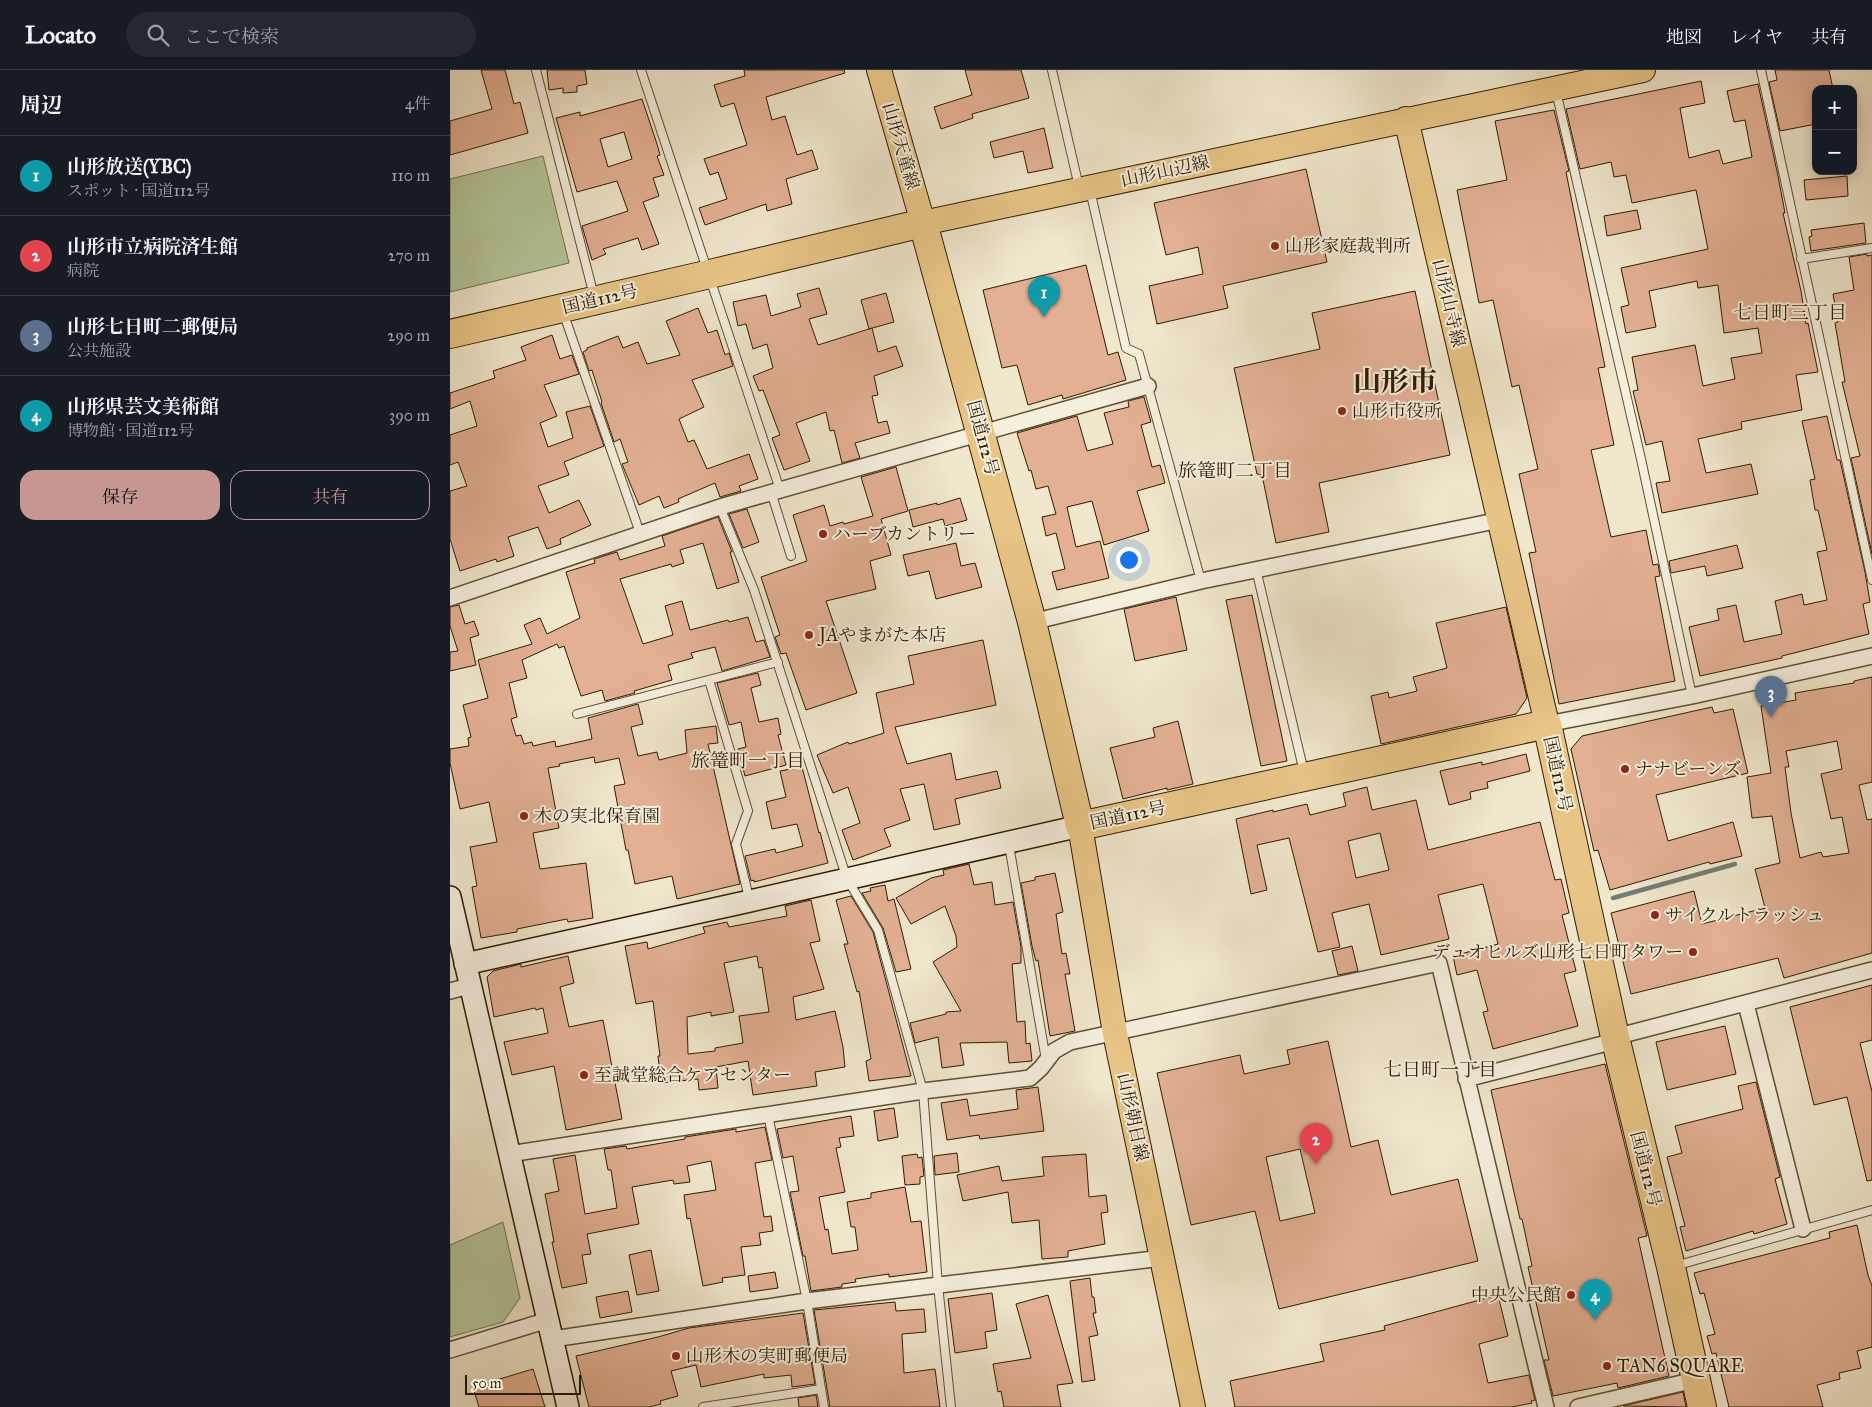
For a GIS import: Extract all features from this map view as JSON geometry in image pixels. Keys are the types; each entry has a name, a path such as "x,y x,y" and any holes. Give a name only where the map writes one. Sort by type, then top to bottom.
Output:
{"highway":[{"name":"国道112号","path":"450,334 710,274 923,222 1032,622 1080,826 1547,724 1614,1037 1671,1267 1702,1407"}],"main road":[{"name":"山形天童線","path":"879,70 923,222"},
{"path":"1406,119 1555,88 1600,74 1643,70"},
{"name":"山形山辺線","path":"923,222 1406,119"},
{"name":"山形山寺線","path":"1406,119 1547,724"},
{"name":"山形朝日線","path":"1080,826 1115,1033 1193,1407"}],"street":[{"path":"450,598 720,507 1148,386"},
{"path":"1032,622 1256,569 1500,520"},
{"path":"1547,724 1692,696 1872,656"},
{"path":"465,964 750,902 1080,826"},
{"path":"450,897 465,964 460,988 509,1154 568,1407"},
{"path":"509,1154 923,1091 1030,1078 1041,1068 1054,1051 1070,1042 1439,963 1546,1407"},
{"path":"1466,1079 1603,1044 1614,1037 1872,970"},
{"path":"1746,1004 1803,1229"},
{"path":"450,1350 550,1330 1162,1258"},
{"path":"1578,1407 1695,1380"}],"lane":[{"path":"536,70 595,300"},
{"path":"641,70 710,274 776,491 791,556"},
{"path":"1052,70 1126,348 1139,354 1201,581"},
{"path":"1761,70 1872,580"},
{"path":"1555,88 1641,459 1692,696"},
{"path":"1801,259 1872,248"},
{"path":"562,308 640,533"},
{"path":"720,507 754,590 847,879 878,930 923,1091 938,1285 951,1407"},
{"path":"1256,569 1305,777"},
{"path":"577,714 778,662"},
{"path":"709,680 748,811 736,844 750,902"},
{"path":"1008,843 1046,1061"},
{"path":"768,1115 807,1301 824,1407"},
{"path":"1671,1267 1872,1210"},
{"path":"703,1407 820,1389"}],"green space":[{"path":"543,156 569,263 450,292 450,179"},
{"path":"503,1222 520,1298 503,1322 450,1337 450,1245"}],"building":[{"path":"481,70 505,70 514,104 520,102 528,133 450,155 450,121 492,109"},
{"path":"547,70 585,70 587,84 577,86 577,92 563,93 563,88 549,90"},
{"path":"744,70 844,70 845,73 766,97 772,120 785,116 797,155 812,150 818,169 786,179 792,204 767,211 766,204 705,225 699,208 727,199 718,172 710,175 704,159 747,145 734,103 721,107 714,85 745,76"},
{"path":"965,70 1021,70 1029,98 972,114 973,118 941,129 934,107 972,95"},
{"path":"1775,70 1829,70 1832,85 1812,85 1812,125 1780,131 1769,82 1777,80"},
{"path":"1701,81 1705,103 1680,108 1689,158 1719,150 1723,164 1752,157 1745,120 1734,122 1727,91 1758,84 1778,176 1785,213 1783,213 1801,291 1806,324 1808,323 1818,372 1796,375 1802,410 1741,422 1742,429 1698,439 1706,473 1751,464 1758,494 1662,513 1656,483 1670,481 1662,441 1646,445 1633,391 1638,390 1632,357 1695,345 1703,386 1735,379 1731,358 1762,353 1758,328 1724,333 1718,285 1698,288 1697,281 1649,291 1656,327 1626,333 1621,307 1629,305 1621,268 1708,249 1696,190 1632,203 1626,175 1614,177 1611,162 1580,169 1566,109"},
{"path":"642,99 657,144 660,155 657,156 664,175 653,178 659,196 643,202 659,244 642,250 638,238 603,249 606,254 592,260 582,226 628,211 617,181 577,192 556,118 580,112 580,116","holes":["624,132 632,159 608,167 600,139"]},
{"path":"1554,110 1569,171 1566,172 1605,367 1598,368 1614,445 1591,450 1611,537 1646,530 1653,565 1658,564 1660,576 1655,577 1675,681 1559,704 1529,553 1536,552 1519,474 1538,469 1519,385 1512,387 1493,300 1479,303 1457,190 1507,180 1495,121"},
{"path":"1044,128 1053,168 1028,173 1023,151 994,158 990,142"},
{"name":"山形家庭裁判所","path":"1306,169 1327,262 1223,286 1228,308 1157,324 1149,286 1203,274 1198,247 1166,255 1154,203"},
{"path":"1847,176 1848,196 1806,200 1804,180"},
{"path":"1637,210 1641,229 1607,236 1604,216"},
{"path":"1864,223 1866,243 1811,251 1809,237 1812,236 1811,230"},
{"path":"1867,254 1867,256 1872,255 1872,554 1851,458 1860,456 1842,382 1845,382 1835,323 1838,322 1833,294 1854,290 1849,257"},
{"path":"1086,265 1108,355 1118,352 1126,380 1063,399 1062,395 1028,405 1017,365 1002,368 983,290"},
{"path":"819,288 827,314 809,319 818,345 872,328 878,352 896,346 903,366 874,376 878,395 872,396 878,423 887,421 890,433 855,443 860,458 842,463 834,430 830,431 826,412 796,423 810,461 784,470 772,438 780,435 763,390 759,391 753,376 773,368 767,344 753,349 746,324 738,326 733,302 766,295 771,316 801,307 797,294"},
{"name":"山形市役所","path":"1415,291 1450,455 1319,483 1329,532 1276,543 1262,475 1257,474 1234,368 1320,349 1312,313"},
{"path":"886,293 894,322 869,329 861,300"},
{"path":"698,308 708,333 717,330 725,355 729,353 733,366 692,380 704,407 679,419 688,442 694,440 707,469 749,454 758,479 739,486 741,491 720,497 715,483 678,499 679,502 664,508 659,496 639,505 622,464 628,462 620,439 614,442 592,370 589,371 583,352 587,348 618,336 623,348 638,342 647,364 680,355 666,321"},
{"path":"552,335 560,359 572,355 579,374 544,385 557,416 540,423 548,447 573,438 566,412 590,406 604,446 564,462 569,475 538,486 549,513 579,500 591,525 560,539 561,544 547,549 538,527 508,537 514,556 497,562 496,559 460,571 450,539 450,491 467,486 458,462 450,465 450,435 477,426 470,401 450,409 450,393 495,378 493,371 526,360 521,347"},
{"path":"1144,397 1151,422 1141,425 1152,467 1160,465 1165,483 1137,491 1149,531 1104,545 1092,501 1067,507 1076,547 1100,541 1109,578 1057,590 1052,572 1065,569 1056,533 1046,536 1042,517 1056,514 1048,486 1036,489 1017,433 1077,416 1087,451 1113,444 1104,413 1129,407 1128,401"},
{"path":"1827,416 1837,460 1840,460 1865,572 1870,602 1863,604 1869,634 1782,656 1782,658 1700,676 1689,627 1719,620 1717,609 1736,605 1744,642 1782,634 1775,601 1802,594 1804,605 1827,600 1817,552 1827,550 1818,510 1815,510 1810,480 1815,479 1802,421"},
{"path":"896,467 908,511 881,519 891,555 870,561 876,589 826,601 857,693 806,710 786,653 781,654 775,637 780,635 761,577 807,561 793,515 824,505 830,526 873,516 861,477"},
{"path":"960,498 967,520 945,526 943,519 913,527 909,510 937,503 937,505"},
{"path":"747,509 759,542 743,548 729,514"},
{"path":"718,517 732,552 730,552 739,582 717,589 703,543 680,550 684,563 672,567 671,564 620,579 643,644 673,635 665,606 682,601 690,630 748,617 756,642 764,640 770,657 722,671 715,647 691,653 693,658 668,665 672,680 605,701 602,690 581,696 564,646 559,648 557,644 522,660 527,678 509,683 517,717 511,719 516,736 521,735 524,744 532,742 533,746 555,741 556,747 592,739 588,718 638,704 643,724 631,727 638,756 657,752 659,760 687,753 685,730 716,726 718,743 708,744 740,884 677,899 672,876 635,884 628,850 626,850 614,786 625,784 619,758 595,763 594,757 559,764 560,766 548,768 559,828 533,833 540,869 586,863 593,918 568,922 567,919 517,929 517,932 481,938 472,887 477,886 470,847 497,842 489,802 460,809 450,763 450,749 469,746 468,738 471,737 463,705 488,698 478,660 532,644 524,625 540,618 547,634 580,618 566,572 595,563 594,559 617,552 620,560 665,546 662,536"},
{"path":"956,543 961,566 975,563 982,587 936,599 929,571 908,576 903,555"},
{"path":"1737,545 1743,568 1707,576 1705,566 1671,573 1669,561"},
{"path":"1252,595 1287,761 1261,766 1226,600"},
{"path":"1176,597 1187,650 1135,661 1124,609"},
{"path":"459,605 465,624 474,621 479,635 470,638 476,665 450,671 450,652 458,651 450,626 450,607"},
{"path":"1506,607 1527,698 1516,714 1381,744 1371,696 1388,692 1389,698 1417,691 1413,677 1447,668 1436,623"},
{"path":"983,640 996,705 895,727 907,764 951,753 956,780 997,771 1001,788 955,799 960,824 934,830 924,784 900,789 910,820 884,829 891,846 853,860 842,830 860,823 848,787 833,793 817,755 848,742 849,744 884,733 876,693 914,684 908,656"},
{"path":"758,673 761,685 751,688 759,722 778,718 781,734 778,735 786,765 745,776 738,749 746,747 741,722 729,725 717,683"},
{"path":"1872,677 1872,782 1859,785 1867,820 1872,819 1872,953 1784,978 1778,958 1631,994 1611,913 1694,891 1702,924 1765,908 1755,869 1780,863 1772,816 1752,818 1747,777 1771,773 1761,706 1796,700 1795,693 1854,683 1854,681","holes":["1837,741 1842,769 1821,774 1831,819 1842,817 1849,853 1823,857 1821,852 1800,858 1791,813 1785,767 1789,767 1786,751"]},
{"path":"1712,707 1714,713 1733,709 1748,773 1656,795 1668,841 1733,822 1742,856 1710,864 1709,862 1610,890 1598,850 1594,851 1571,749 1582,736"},
{"path":"1178,721 1193,784 1167,790 1167,788 1123,799 1110,748 1155,737 1153,728"},
{"path":"1526,754 1530,771 1487,782 1488,788 1470,792 1471,799 1449,805 1440,771 1482,762 1482,765"},
{"path":"802,767 828,863 754,882 754,880 751,881 745,856 775,849 776,853 803,846 797,824 772,829 766,802 786,797 780,771"},
{"path":"1367,787 1372,810 1416,800 1428,850 1540,822 1555,880 1561,879 1569,913 1562,915 1576,971 1564,974 1578,1026 1493,1049 1483,1012 1488,1011 1477,970 1457,975 1453,956 1498,944 1483,884 1438,895 1449,939 1381,955 1369,904 1332,913 1340,947 1318,952 1289,838 1257,845 1267,890 1251,894 1236,819 1307,804 1310,815 1346,806 1343,793","holes":["1380,833 1389,870 1356,878 1348,841"]},
{"path":"969,864 974,885 992,882 995,905 1013,902 1021,947 1021,963 1012,964 1017,1022 1025,1021 1026,1044 1030,1043 1032,1061 1009,1063 1007,1042 960,1043 964,1065 942,1068 938,1037 915,1043 910,1023 946,1014 946,1012 961,1011 933,962 957,947 956,936 945,906 911,924 896,898 931,878 944,875 943,870"},
{"path":"1055,873 1063,912 1056,914 1062,954 1066,953 1070,974 1065,974 1075,1031 1050,1036 1038,960 1036,961 1032,946 1021,883 1035,880 1035,877"},
{"path":"885,885 888,901 894,899 911,969 896,972 883,928 862,893 871,891 870,888"},
{"path":"851,896 873,932 911,1076 869,1081 866,1061 871,1059 859,991 857,992 844,944 848,944 836,900"},
{"path":"811,900 820,941 810,943 824,989 793,997 796,1020 835,1011 843,1047 845,1067 815,1072 817,1086 753,1095 748,1061 716,1067 718,1088 699,1090 698,1079 661,1083 658,1056 660,1056 653,1001 636,1004 625,946 647,942 648,949 705,933 703,927 727,922 729,927 787,916 785,906","holes":["757,956 759,968 762,967 769,1012 739,1016 743,1043 715,1048 715,1051 688,1054 687,1017 711,1012 711,1016 734,1012 724,963"]},
{"path":"1352,946 1358,971 1338,975 1332,951"},
{"path":"568,956 574,983 560,987 569,1027 603,1020 622,1119 566,1130 554,1066 512,1075 504,1042 548,1033 543,1008 494,1017 487,977 493,971 521,964 521,967"},
{"path":"1872,985 1872,1040 1860,1043 1872,1092 1872,1180 1867,1181 1847,1097 1814,1105 1790,1007"},
{"path":"1725,1026 1736,1074 1667,1090 1656,1042"},
{"path":"1328,1041 1351,1147 1378,1140 1391,1195 1458,1179 1478,1261 1279,1309 1255,1211 1191,1225 1157,1073 1240,1055 1244,1074 1290,1064 1287,1050","holes":["1300,1149 1315,1213 1280,1221 1266,1157"]},
{"path":"1605,1064 1647,1236 1638,1238 1669,1376 1618,1388 1617,1383 1553,1396 1544,1360 1549,1360 1528,1267 1532,1266 1491,1090"},
{"path":"1756,1082 1780,1177 1775,1179 1787,1224 1754,1234 1753,1231 1686,1251 1680,1227 1685,1226 1667,1157 1682,1153 1675,1126 1743,1109 1738,1086"},
{"path":"1038,1087 1044,1131 980,1139 979,1135 947,1140 941,1103 967,1099 970,1116 1018,1109 1016,1090"},
{"path":"894,1108 898,1137 878,1141 874,1111"},
{"path":"851,1116 854,1136 839,1138 841,1147 836,1148 845,1192 819,1197 825,1230 828,1229 832,1254 858,1250 855,1227 851,1227 847,1202 871,1198 871,1193 905,1187 911,1222 921,1221 927,1272 889,1277 889,1274 855,1279 856,1282 842,1284 842,1287 811,1291 790,1192 799,1191 793,1156 783,1158 777,1129"},
{"path":"765,1127 772,1160 755,1163 764,1217 771,1216 773,1231 759,1233 761,1245 741,1247 745,1275 722,1278 723,1282 703,1286 690,1218 687,1219 684,1195 716,1190 711,1161 687,1166 690,1182 674,1184 673,1180 632,1187 639,1224 587,1234 591,1254 582,1255 587,1283 562,1288 552,1242 554,1242 545,1194 559,1191 553,1159 575,1155 585,1214 617,1208 611,1170 608,1170 604,1149 626,1146 627,1149 685,1139 685,1137 736,1129 736,1132"},
{"path":"957,1153 959,1172 935,1175 934,1156"},
{"path":"917,1154 918,1158 922,1157 924,1176 920,1177 920,1184 905,1185 902,1156"},
{"path":"1086,1154 1089,1197 1106,1195 1108,1212 1101,1213 1105,1244 1068,1251 1068,1257 1042,1259 1039,1220 1012,1223 1008,1192 963,1201 957,1175 999,1166 1002,1181 1044,1176 1042,1157"},
{"path":"1857,1225 1872,1286 1872,1347 1857,1351 1861,1368 1839,1373 1840,1379 1817,1385 1823,1407 1729,1407 1716,1353 1712,1354 1707,1336 1715,1334 1704,1293 1700,1294 1694,1273 1830,1238 1829,1232"},
{"path":"651,1250 659,1291 637,1295 629,1255"},
{"path":"775,1272 778,1288 750,1292 748,1276"},
{"path":"1090,1278 1096,1313 1093,1313 1098,1335 1089,1337 1095,1380 1082,1382 1070,1281"},
{"path":"628,1291 632,1312 600,1318 596,1297"},
{"path":"992,1293 997,1330 985,1332 987,1348 955,1353 948,1299"},
{"path":"1048,1295 1073,1383 1057,1385 1061,1407 1004,1407 1001,1391 998,1392 993,1364 1031,1358 1016,1304"},
{"path":"1498,1295 1508,1336 1479,1344 1488,1383 1529,1375 1535,1400 1531,1401 1532,1403 1512,1407 1235,1407 1230,1381 1324,1361 1320,1344 1385,1330 1384,1326"},
{"path":"895,1302 896,1311 924,1309 926,1332 902,1334 904,1373 935,1369 940,1407 830,1407 814,1310"},
{"path":"803,1313 815,1384 792,1387 791,1375 764,1378 764,1374 701,1387 696,1365 671,1371 678,1396 660,1401 661,1404 649,1407 589,1407 576,1356 689,1328"},
{"path":"533,1369 545,1407 479,1407 473,1387"},
{"path":"1683,1392 1686,1407 1623,1406"},
{"path":"816,1395 818,1407 799,1407 798,1398"}],"waterway":[{"path":"1613,898 1735,864"}],"place":[{"name":"山形家庭裁判所","path":"1275,246"},
{"name":"山形放送(YBC)","path":"1044,317"},
{"name":"山形市役所","path":"1342,411"},
{"name":"ハーブカントリー","path":"823,534"},
{"name":"JAやまがた本店","path":"809,635"},
{"name":"山形七日町二郵便局","path":"1771,717"},
{"name":"ナナビーンズ","path":"1625,769"},
{"name":"木の実北保育園","path":"524,816"},
{"name":"サイクルトラッシュ","path":"1655,915"},
{"name":"デュオヒルズ山形七日町タワー","path":"1693,952"},
{"name":"至誠堂総合ケアセンター","path":"584,1075"},
{"name":"山形市立病院済生館","path":"1316,1164"},
{"name":"中央公民館","path":"1571,1295"},
{"name":"山形県芸文美術館","path":"1595,1320"},
{"name":"山形木の実町郵便局","path":"676,1356"},
{"name":"TAN6 SQUARE","path":"1607,1366"}],"district":[{"name":"七日町三丁目","path":"1790,312"},
{"name":"山形市","path":"1395,381"},
{"name":"旅篭町二丁目","path":"1235,470"},
{"name":"旅篭町一丁目","path":"748,760"},
{"name":"七日町一丁目","path":"1440,1069"}]}
